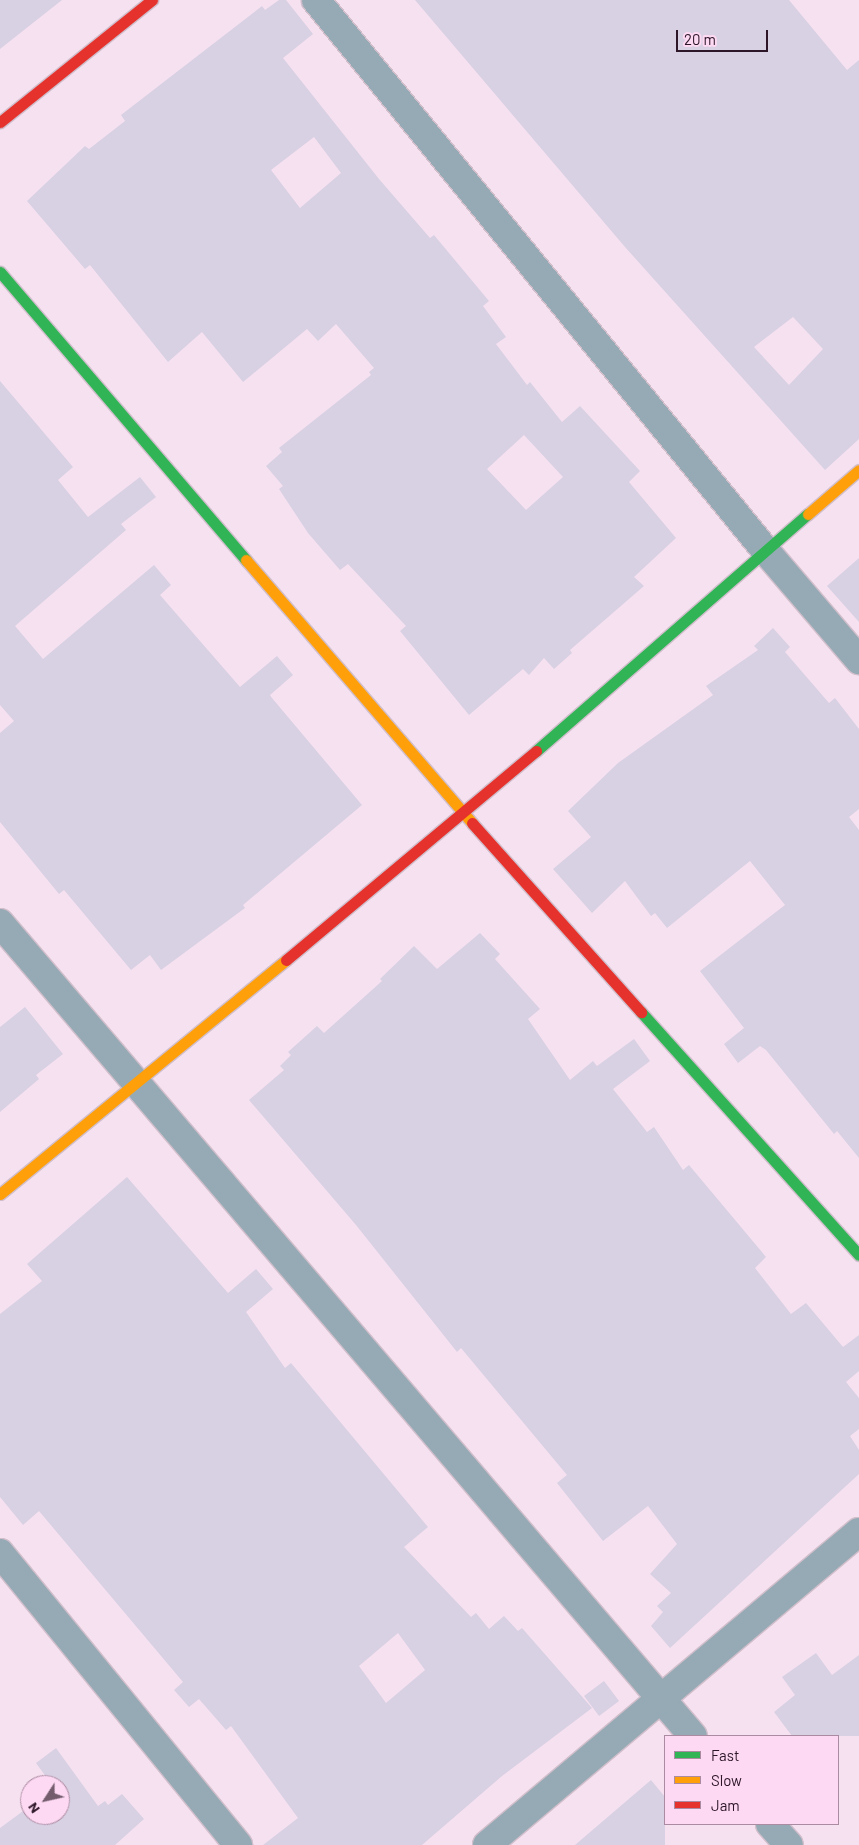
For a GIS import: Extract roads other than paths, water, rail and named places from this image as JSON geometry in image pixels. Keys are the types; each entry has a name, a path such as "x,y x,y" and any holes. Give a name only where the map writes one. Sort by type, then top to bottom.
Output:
{"street":[{"path":"0,122 152,0"},
{"path":"316,0 765,550 859,660"},
{"path":"0,272 464,814 859,1255"},
{"path":"0,1194 139,1083 464,814 859,470"},
{"path":"0,923 139,1083 692,1735"},
{"path":"487,1845 859,1532"},
{"path":"0,1553 238,1845"},
{"path":"771,1825 789,1845"}]}
